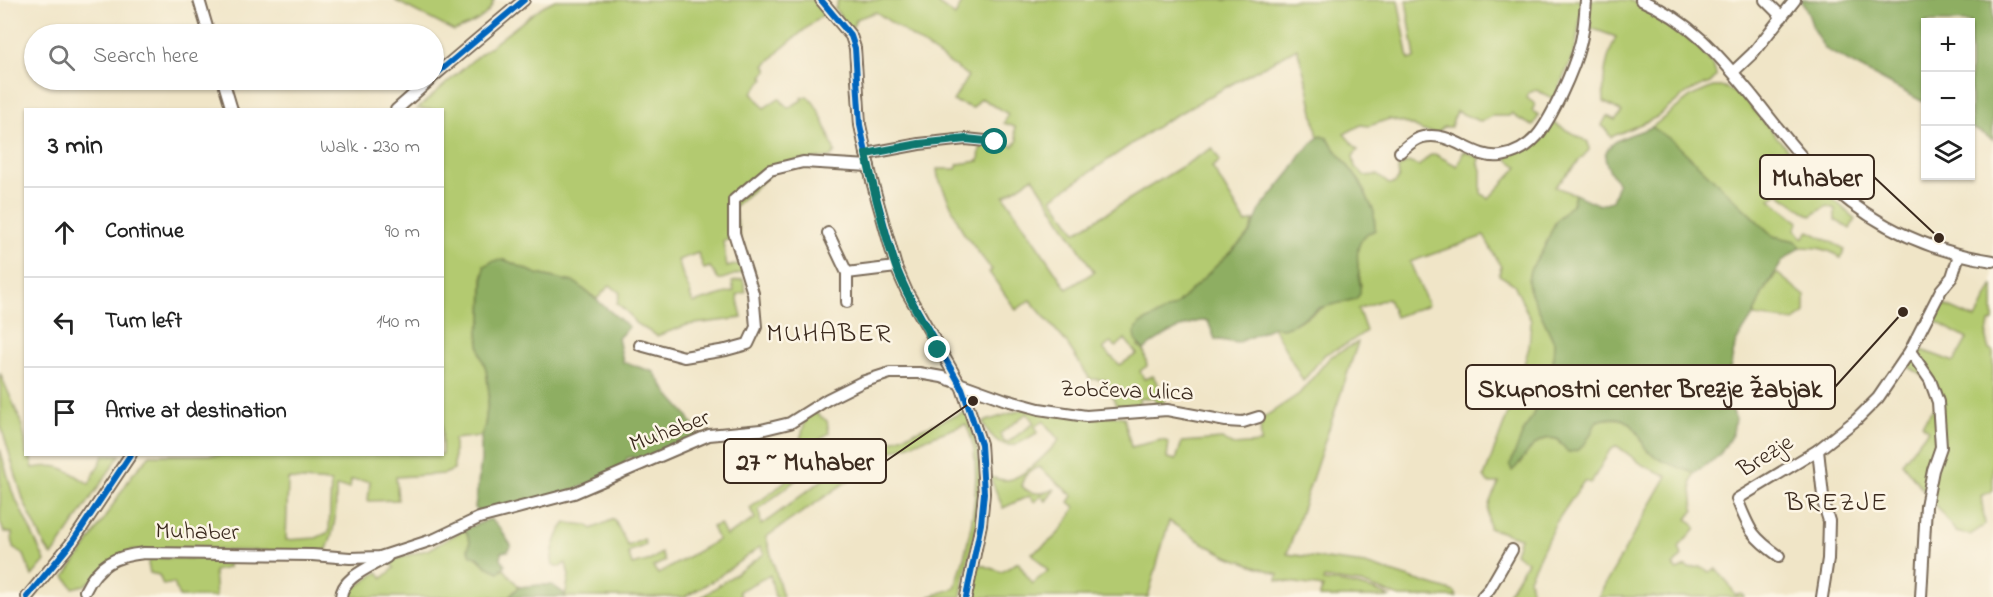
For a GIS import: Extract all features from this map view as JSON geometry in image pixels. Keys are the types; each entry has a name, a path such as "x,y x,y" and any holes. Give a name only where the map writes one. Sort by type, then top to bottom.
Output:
{"street":[{"path":"199,0 206,24"},
{"path":"821,0 851,36 855,48 860,125 896,267 917,311 960,385 981,444 984,493 981,524 966,597"},
{"path":"1400,152 1422,137 1446,138 1481,155 1501,156 1522,149 1537,136 1564,86 1580,47 1586,0"},
{"path":"1641,0 1674,16 1694,31 1732,72 1815,171 1866,215 1903,234 1959,255 1993,261"},
{"path":"1765,0 1782,17"},
{"path":"1732,72 1753,53 1795,0"},
{"path":"444,67 520,1"},
{"path":"226,90 231,108"},
{"path":"398,108 419,90"},
{"path":"866,154 919,144 966,139 995,142"},
{"path":"640,345 684,357 726,351 748,344 756,327 753,293 734,232 734,200 770,170 803,162 869,166"},
{"path":"828,233 847,273 848,302"},
{"name":"Brezje","path":"1779,556 1759,542 1749,530 1737,499 1818,450 1856,420 1878,398 1910,351 1941,290 1952,277 1959,255"},
{"path":"847,273 896,267"},
{"path":"1910,351 1930,380 1938,402 1941,447 1926,506 1921,597"},
{"name":"Muhaber","path":"85,591 93,574 112,561 127,554 144,552 380,557 435,539 478,518 574,493 708,435 761,430 790,423 862,382 890,373 920,373 942,377 960,385"},
{"name":"Zobčeva ulica","path":"960,385 1039,409 1086,416 1167,410 1226,421 1243,422 1258,417"},
{"name":"Brezje","path":"1818,450 1824,505 1829,520 1828,559 1822,597"},
{"path":"27,597 73,541 130,456"},
{"path":"1482,597 1490,588 1512,550"},
{"name":"Muhaber","path":"341,597 341,591 346,582 395,552"}],"green space":[{"path":"394,0 494,0 488,12 472,23 454,31"},
{"path":"555,0 816,0 826,12 780,50 765,66 768,70 762,76 764,79 752,93 764,108 779,98 788,108 807,96 820,114 835,152 831,157 780,165 734,207 740,237 723,241 727,267 747,262 743,272 718,279 710,267 704,269 698,253 678,260 693,303 734,291 732,282 743,279 746,292 737,295 742,318 687,325 657,336 635,323 617,303 620,293 610,285 597,299 573,282 537,274 505,260 483,274 482,320 478,330 480,353 486,369 489,393 485,425 481,436 454,439 454,470 444,474 396,477 398,500 368,501 370,481 351,480 350,488 336,487 334,528 326,551 132,550 85,585 73,588 65,576 132,475 149,456 444,456 444,108 418,108 439,90 444,90 444,85 543,6","holes":["288,479 331,482 329,532 316,538 286,540"]},
{"path":"838,0 933,0 955,16 963,0 1398,0 1409,60 1415,58 1406,0 1583,0 1575,51 1554,99 1536,90 1528,93 1527,98 1535,104 1532,111 1539,115 1533,126 1512,113 1509,116 1492,116 1481,122 1456,111 1451,127 1443,127 1438,133 1423,131 1389,119 1369,126 1361,125 1344,134 1358,150 1353,156 1355,167 1364,176 1377,175 1389,184 1395,183 1399,178 1398,168 1408,162 1419,166 1429,156 1435,154 1457,166 1464,151 1480,158 1478,161 1481,170 1481,193 1488,199 1518,167 1506,158 1552,122 1588,142 1589,150 1555,187 1575,194 1573,203 1556,221 1542,252 1530,270 1528,282 1530,291 1554,342 1553,366 1517,450 1521,463 1527,452 1540,441 1557,439 1560,444 1588,437 1597,421 1617,419 1632,425 1648,452 1665,462 1694,473 1691,481 1694,510 1687,519 1696,528 1679,547 1682,556 1673,566 1677,570 1686,566 1688,568 1700,567 1709,572 1716,569 1735,595 1742,594 1744,597 1598,597 1667,476 1643,465 1617,446 1610,450 1591,483 1584,481 1555,524 1529,578 1532,597 1506,597 1527,562 1515,553 1520,538 1489,528 1489,504 1499,483 1488,483 1484,477 1516,392 1529,347 1531,321 1514,284 1499,275 1501,267 1484,236 1410,262 1428,305 1395,317 1388,298 1358,309 1366,331 1347,344 1325,354 1303,381 1273,327 1294,324 1361,286 1357,261 1358,246 1367,234 1375,230 1374,212 1360,182 1327,138 1318,138 1308,87 1297,48 1167,120 1052,198 1076,232 1212,148 1220,161 1212,167 1246,223 1254,220 1250,233 1175,306 1140,324 1138,346 1144,350 1147,366 1140,371 1144,379 1153,376 1162,392 1165,407 1156,409 1155,397 1139,399 1140,410 1119,412 1106,380 1090,379 1066,342 1030,300 1016,310 989,272 992,270 963,232 938,177 937,169 956,169 958,164 979,161 980,149 988,142 1006,148 1006,144 1014,146 1018,140 1015,127 1004,123 1008,114 981,98 973,108 953,101 968,76 876,12 856,19 851,31 835,9","holes":["1033,177 1094,272 1067,289 1004,196","1125,339 1137,354 1120,365 1103,349 1111,342 1116,347"]},
{"path":"1589,0 1627,0 1665,20 1706,56 1714,68 1716,77 1710,83 1688,92 1657,117 1611,137 1602,125 1607,116 1615,120 1622,112 1604,102 1604,77 1616,37 1588,27"},
{"path":"1800,0 1993,0 1993,140 1975,129 1975,18 1921,18 1921,101 1825,49 1814,31 1807,10"},
{"path":"1713,87 1724,87 1742,96 1816,183 1855,219 1850,229 1835,220 1835,209 1827,206 1811,216 1778,193 1770,199 1799,222 1795,229 1803,238 1809,231 1845,249 1840,258 1826,250 1800,247 1795,241 1773,236 1673,141 1652,127 1692,96"},
{"path":"1652,127 1673,141 1773,236 1796,241 1800,247 1782,262 1736,342 1726,386 1735,418 1733,433 1719,456 1694,473 1665,462 1648,452 1636,430 1622,419 1604,419 1597,421 1586,442 1579,449 1568,452 1557,439 1542,440 1512,471 1510,465 1522,435 1539,403 1553,366 1554,342 1530,291 1528,282 1530,270 1542,252 1556,221 1573,203 1575,194 1599,205 1612,201 1618,184 1606,162 1605,154 1608,148 1621,138"},
{"path":"1320,136 1327,138 1360,182 1374,212 1375,230 1366,235 1358,249 1360,294 1356,299 1319,308 1294,324 1283,328 1273,327 1237,343 1215,339 1208,321 1201,321 1175,330 1144,350 1135,340 1134,333 1140,324 1175,306 1250,233 1261,208 1292,170 1303,152"},
{"path":"505,260 537,274 576,283 629,327 618,338 623,362 654,372 669,395 687,415 697,437 635,463 633,457 627,458 622,470 574,490 482,514 475,508 481,460 481,436 485,425 489,393 486,369 480,353 478,330 482,320 484,266 493,261"},
{"path":"1777,273 1805,296 1805,313 1794,321 1753,316 1763,292"},
{"path":"1993,284 1993,321 1989,323 1986,339 1989,350 1993,351 1993,491 1981,496 1985,525 1970,535 1956,532 1902,463 1928,430 1922,424 1941,398 1937,385 1909,367 1919,349 1954,362 1967,339 1935,321 1942,304 1976,319"},
{"path":"1358,342 1287,554 1365,564 1455,592 1457,597 1400,597 1361,583 1324,578 1323,581 1375,590 1391,597 1319,597 1323,587 1277,580 1278,574 1227,556 1169,521 1148,597 972,597 976,565 1002,572 1018,562 1032,584 1048,571 1032,553 1058,534 1075,507 1069,502 1073,496 1039,467 1027,474 1022,486 1037,493 1055,489 1046,501 1041,496 1035,502 1029,496 1003,508 990,477 1008,480 1026,472 1059,440 1043,421 1035,426 1038,432 1027,439 1016,444 1005,445 994,438 983,422 1027,408 1124,417 1131,447 1161,440 1169,442 1167,458 1176,460 1182,442 1222,439 1233,445 1261,443 1260,420 1299,394 1330,357","holes":["1027,413 1034,423 1008,442 1004,442 1000,434"]},
{"path":"0,373 21,422 24,456 30,456 33,468 50,466 63,468 89,484 103,456 119,456 52,556 24,502 0,423"},
{"path":"813,411 827,421 829,433 813,444 815,465 759,509 761,525 829,476 866,453 967,411 978,451 981,493 978,520 961,597 928,597 955,588 971,528 976,484 975,462 966,424 873,458 855,468 852,478 766,537 783,597 775,597 770,575 739,591 741,597 702,597 764,554 760,547 685,597 565,597 569,576 566,563 560,567 553,565 552,555 560,531 566,523 587,525 592,529 614,519 628,546 644,539 646,545 628,552 632,565 651,560 661,553 665,561 653,567 658,574 718,540 712,527 720,524 726,536 755,519 750,508 802,466 795,459 806,418"},
{"path":"0,449 12,491 45,561 32,576 24,555 13,548 12,533 4,532 0,522"},
{"path":"490,519 499,527 511,545 508,551 501,552 505,565 499,572 471,555 468,549 470,541 465,529"},
{"path":"465,529 470,541 468,549 486,566 499,572 504,569 519,587 509,597 349,597 352,590 378,572 383,578 394,568 389,561 430,549"},
{"path":"150,558 228,559 228,568 214,571 216,597 179,597 174,583 163,585 159,575 150,573 148,564"},
{"path":"552,585 565,594 565,597 509,597 519,587"}],"transit line":[{"path":"444,68 524,0"},
{"path":"821,0 851,36 855,48 860,125 872,181 896,267 907,292 962,388 981,444 984,493 981,524 966,597"},
{"path":"27,597 73,541 130,456"}],"place":[{"name":"Muhaber","path":"1939,238"},
{"name":"Skupnostni center Brezje Žabjak","path":"1903,312"},
{"name":"27 ~ Muhaber","path":"973,401"}],"district":[{"name":"MUHABER","path":"829,334"},
{"name":"BREZJE","path":"1837,503"}],"route":[{"path":"938,350 896,267 866,154 919,144 966,139 995,142"}]}
